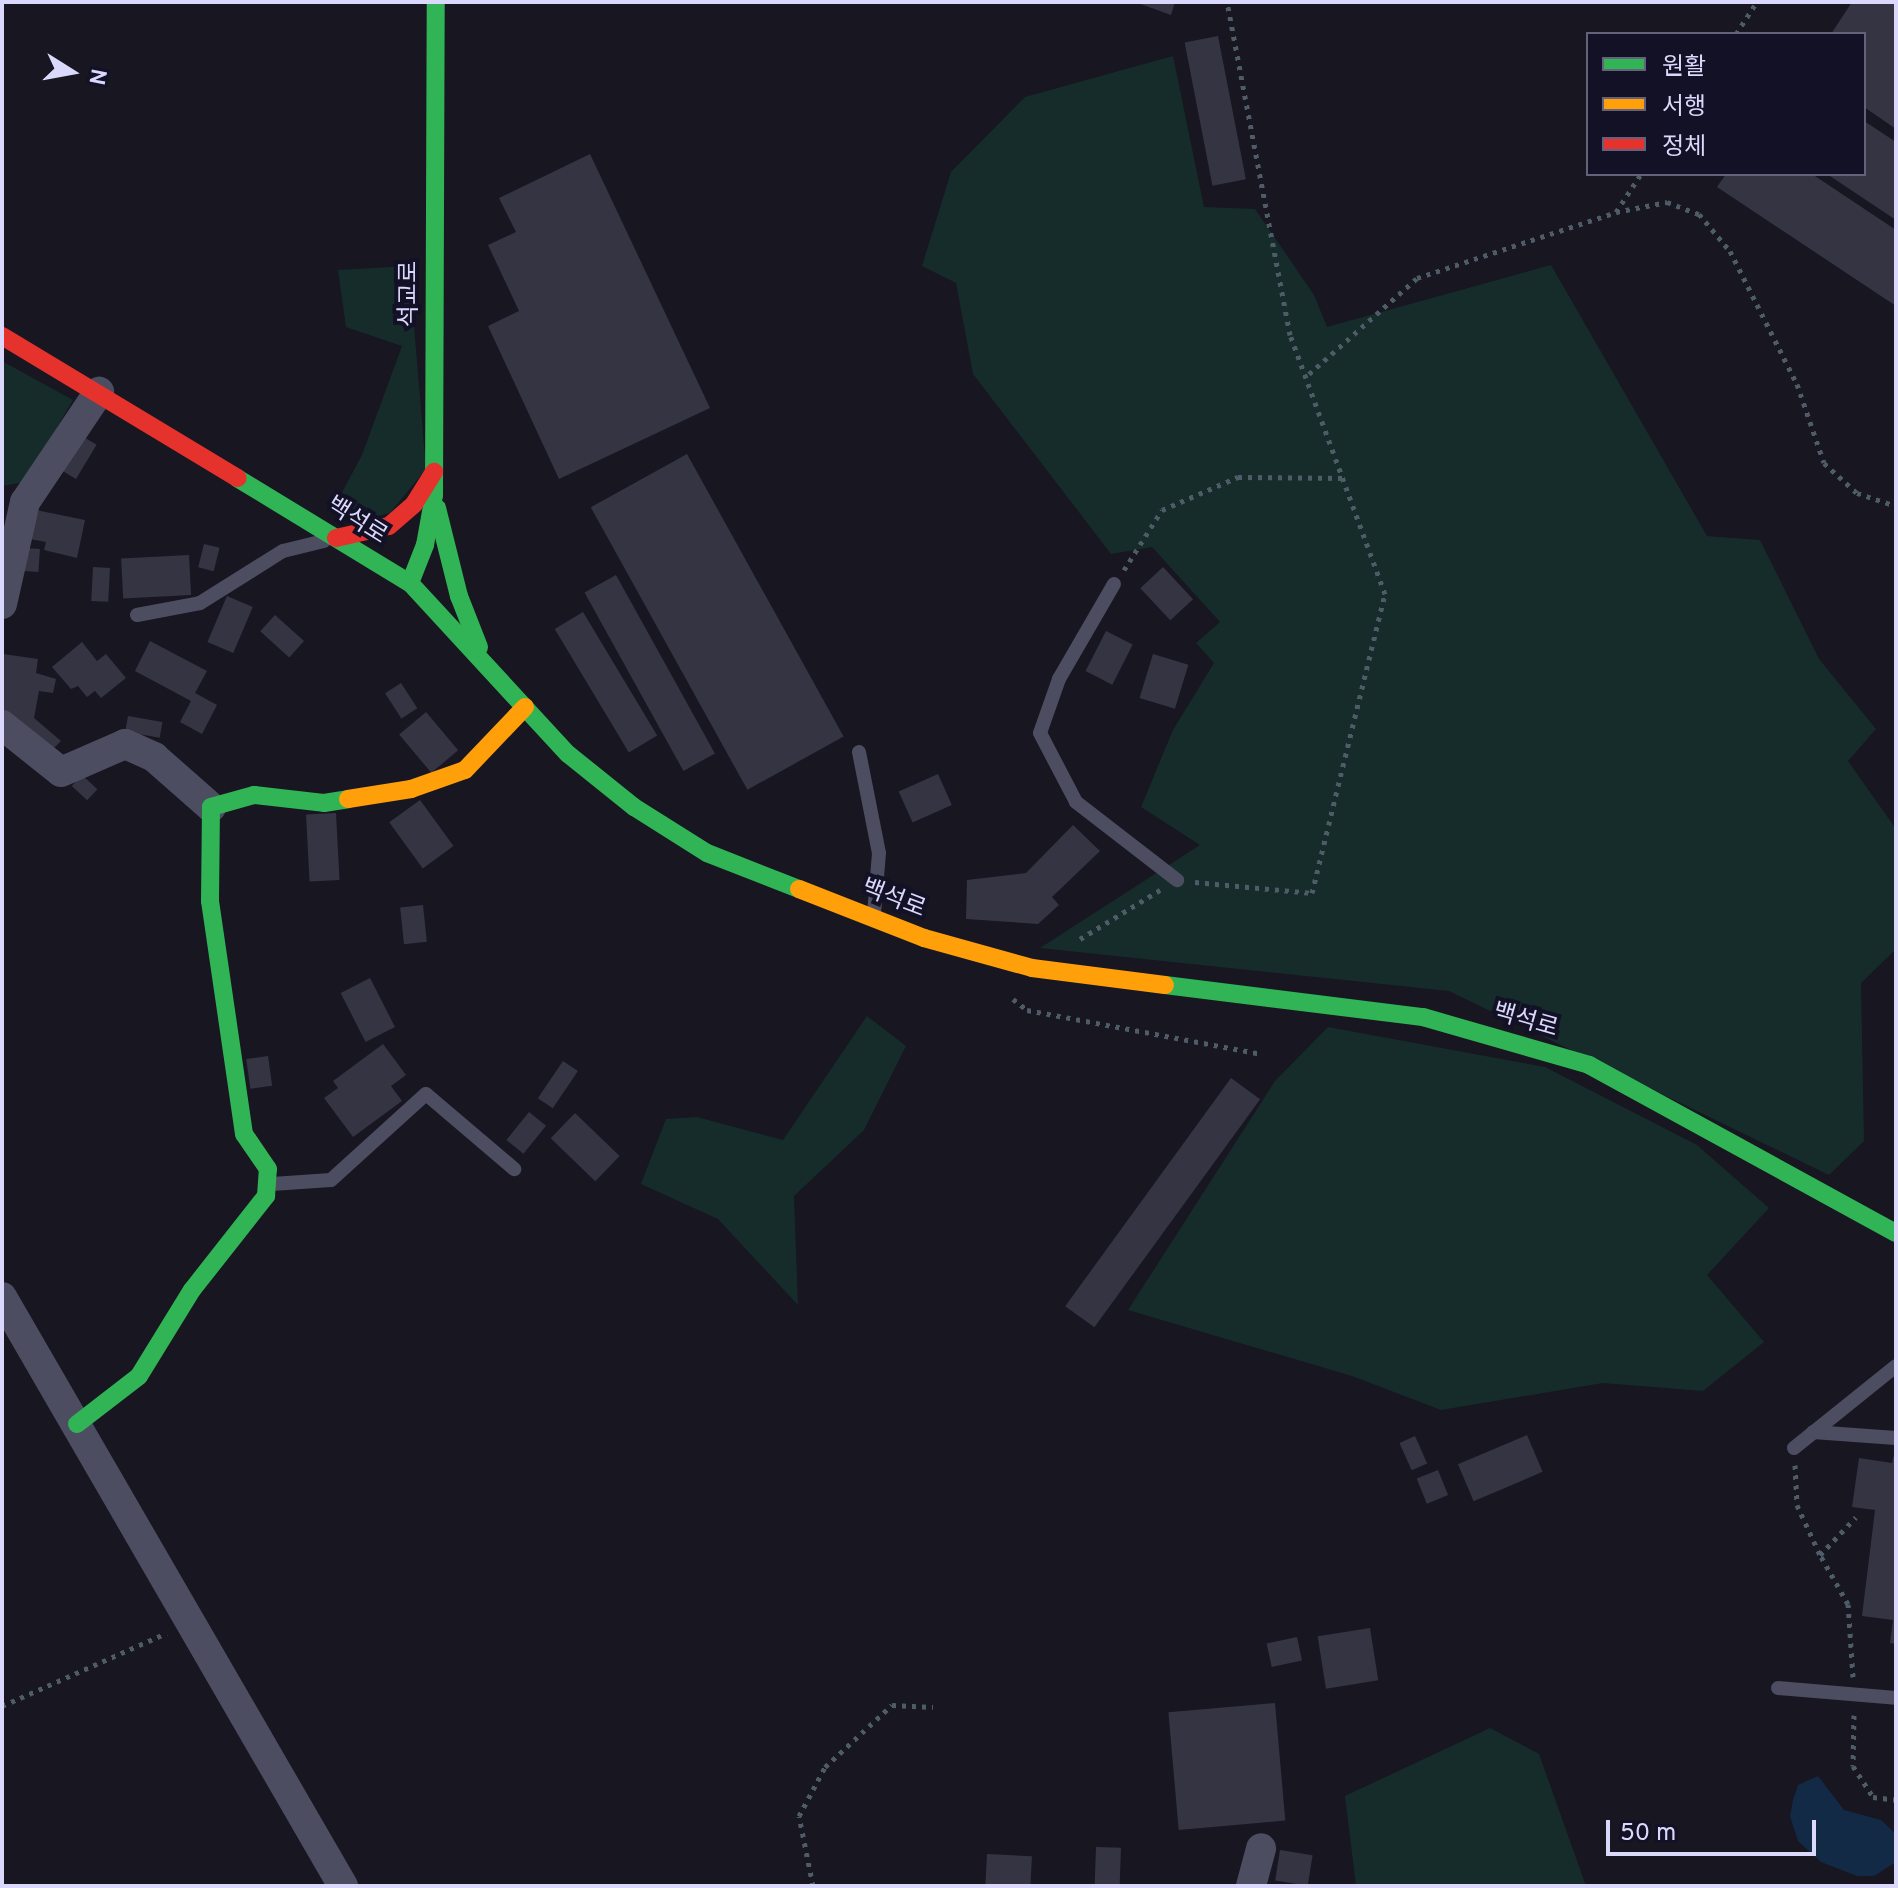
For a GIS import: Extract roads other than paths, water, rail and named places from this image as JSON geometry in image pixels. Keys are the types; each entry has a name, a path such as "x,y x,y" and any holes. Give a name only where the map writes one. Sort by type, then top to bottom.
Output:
{"street":[{"name":"석교로","path":"410,583 425,545 434,495 436,2"},
{"name":"백석로","path":"2,336 410,583 568,754 623,798 707,853 874,918 1032,968 1423,1017 1589,1065 1896,1233"},
{"path":"2,604 25,502 99,392"},
{"path":"336,538 389,526 414,504 434,472"},
{"path":"434,495 467,620 490,670"},
{"path":"211,807 254,795 324,803 411,789 465,770 525,707"},
{"path":"2,725 61,772 125,744 154,757 211,807 210,901 244,1134 268,1169 266,1196 192,1290 139,1376 77,1424"},
{"path":"2,1297 194,1621 343,1886"},
{"path":"1251,1886 1261,1848"}],"lane":[{"path":"137,615 200,603 283,551 336,538"},
{"path":"1114,584 1059,679 1040,733 1076,802 1177,880"},
{"path":"859,752 879,853 874,918"},
{"path":"267,1184 331,1180 426,1094 514,1169"},
{"path":"1794,1448 1896,1366"},
{"path":"1813,1432 1896,1438"},
{"path":"1778,1688 1896,1698"}],"water":[{"path":"1818,1776 1844,1810 1881,1820 1896,1834 1896,1862 1874,1876 1857,1876 1821,1862 1798,1841 1790,1816 1793,1800 1798,1785"}]}
